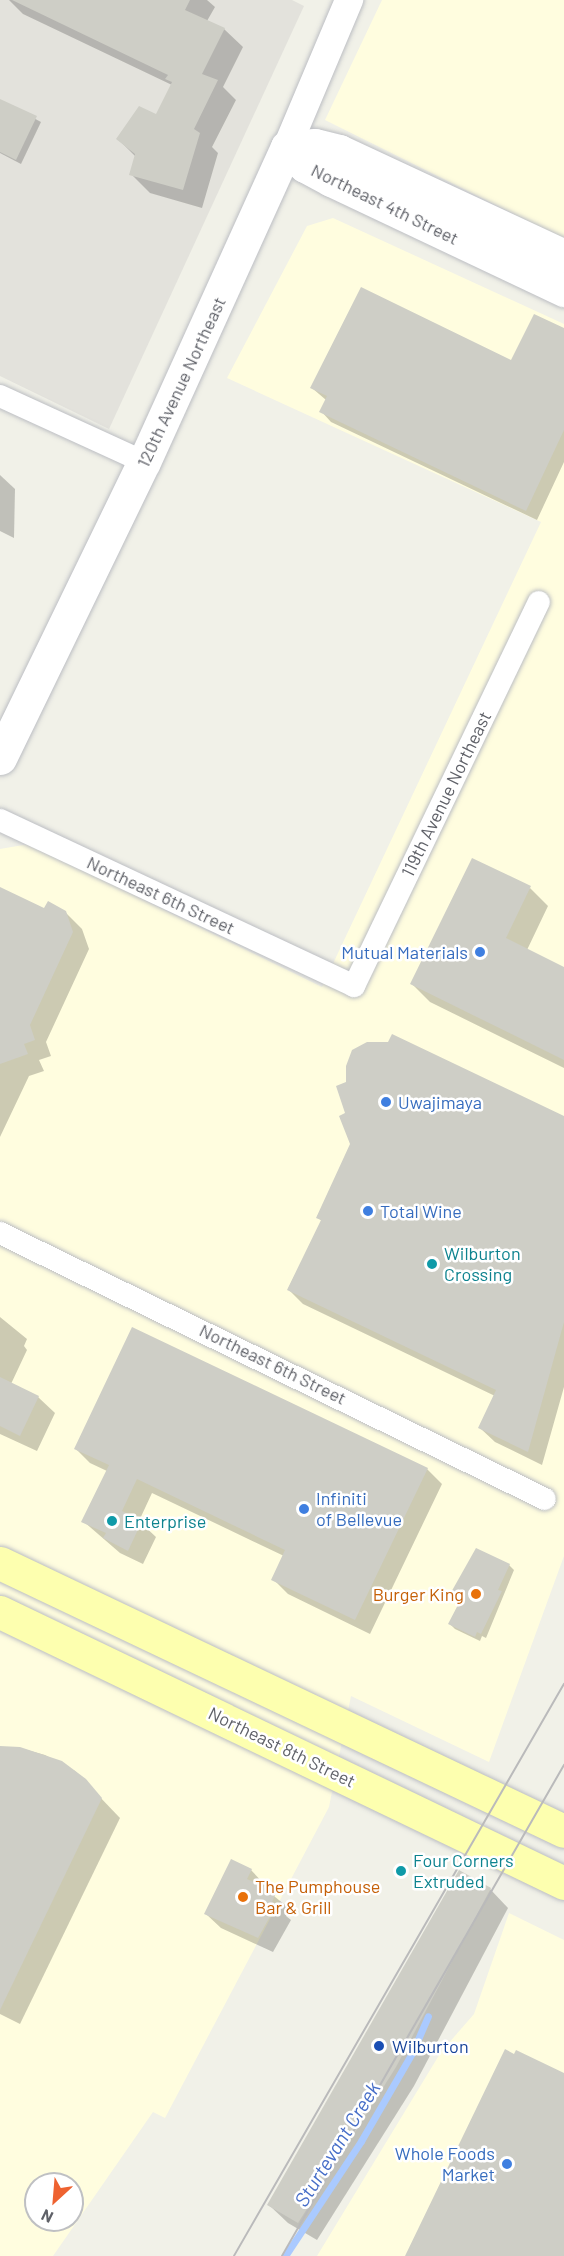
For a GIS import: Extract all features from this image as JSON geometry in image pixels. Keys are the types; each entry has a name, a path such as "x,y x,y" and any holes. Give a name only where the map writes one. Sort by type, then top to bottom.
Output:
{"main road":[{"name":"Northeast 4th Street","path":"287,147 315,145 339,151 564,256"},
{"name":"Northeast 4th Street","path":"287,147 305,165 331,180 564,290"},
{"name":"120th Avenue Northeast","path":"0,758 144,462 287,147"},
{"path":"0,1563 564,1831"},
{"name":"Northeast 8th Street","path":"0,1612 564,1883"}],"street":[{"name":"120th Avenue Northeast","path":"287,147 349,0"},
{"path":"0,396 144,462"},
{"name":"119th Avenue Northeast","path":"354,986 539,602"},
{"name":"Northeast 6th Street","path":"0,820 354,986"},
{"name":"Northeast 6th Street","path":"0,1233 544,1499"}],"shaded area":[{"path":"0,0 292,0 304,6 109,429 0,376"},
{"path":"382,0 564,0 564,239 325,120"},
{"path":"333,218 564,324 564,1556 489,1762 351,1696 329,1807 165,2118 153,2112 84,2211 84,2172 24,2172 24,2232 70,2232 53,2256 0,2256 0,849 29,844 322,987 541,522 227,378 307,226"},
{"name":"Whole Foods Market","path":"509,1913 564,1940 564,2256 317,2256 441,2052 474,2014"}],"building":[{"path":"12,0 190,0 185,10 225,28 202,74 218,80 194,129 200,133 183,190 129,175 135,154 116,139 139,106 156,114 172,82 165,79 168,75"},
{"path":"0,99 37,116 16,160 0,152"},
{"path":"361,287 511,360 534,314 564,328 564,430 526,511 319,412 327,396 310,388"},
{"name":"Mutual Materials","path":"472,858 531,886 506,938 564,967 564,1060 410,984"},
{"path":"0,887 44,908 48,901 66,911 73,932 30,1025 35,1040 24,1044 28,1054 0,1064"},
{"name":"Wilburton Crossing","path":"392,1034 564,1116 564,1322 528,1452 478,1428 496,1390 287,1290 321,1220 316,1218 350,1144 339,1116 345,1113 336,1086 346,1082 346,1066 352,1050 367,1042 388,1042"},
{"name":"Infiniti of Bellevue","path":"132,1327 428,1468 355,1620 271,1580 285,1550 137,1479 122,1511 142,1521 128,1551 103,1538 106,1533 81,1522 109,1465 74,1449"},
{"path":"0,1377 39,1396 20,1436 0,1426"},
{"name":"Burger King","path":"476,1548 510,1564 498,1590 502,1591 481,1634 477,1632 475,1637 448,1624 460,1601 449,1596"},
{"path":"0,1746 20,1747 62,1761 86,1779 102,1798 0,2010"},
{"name":"The Pumphouse Bar & Grill","path":"231,1859 252,1869 247,1879 276,1893 272,1902 277,1904 258,1938 204,1914"},
{"path":"459,1870 491,1888 396,2067 298,2223 267,2205"},
{"name":"Whole Foods Market","path":"505,2049 514,2054 516,2050 564,2073 564,2256 405,2256"}],"waterway":[{"name":"Sturtevant Creek","path":"285,2256 361,2141 412,2053 428,2016"}],"tram line":[{"path":"234,2256 564,1684"},
{"path":"282,2256 564,1765"}],"place":[{"name":"Mutual Materials","path":"480,952"},
{"name":"Uwajimaya","path":"386,1102"},
{"name":"Total Wine","path":"368,1211"},
{"name":"Wilburton Crossing","path":"432,1264"},
{"name":"Infiniti of Bellevue","path":"304,1509"},
{"name":"Enterprise","path":"112,1521"},
{"name":"Burger King","path":"476,1594"},
{"name":"Four Corners Extruded","path":"401,1871"},
{"name":"The Pumphouse Bar & Grill","path":"243,1897"},
{"name":"Wilburton","path":"379,2046"},
{"name":"Whole Foods Market","path":"507,2164"}]}
